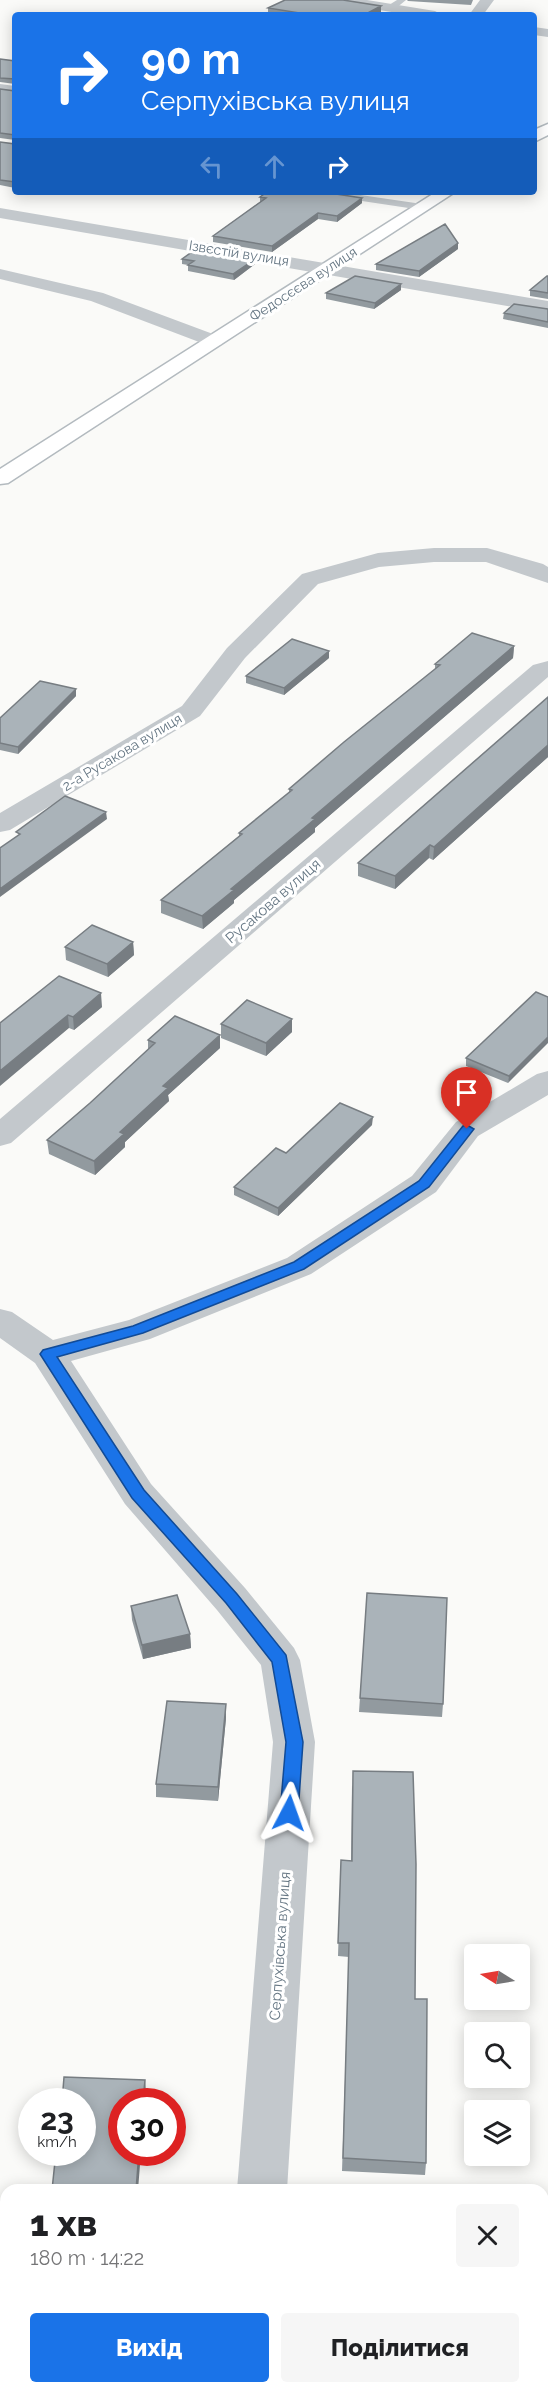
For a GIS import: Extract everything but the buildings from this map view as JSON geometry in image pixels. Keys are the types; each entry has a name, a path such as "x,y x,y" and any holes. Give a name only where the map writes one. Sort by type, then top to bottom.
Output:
{"main road":[{"name":"Федосєєва вулиця","path":"0,478 442,195"}],"street":[{"path":"342,0 397,4 425,12"},
{"name":"Ізвєстій вулиця","path":"0,213 548,307"},
{"path":"0,274 98,297 214,341"},
{"name":"2-а Русакова вулиця","path":"0,825 191,711 236,653 310,579 378,560 434,555 487,555 535,569 548,576"},
{"name":"Русакова вулиця","path":"0,1136 542,670 548,668"},
{"path":"0,1321 48,1354 138,1330 299,1266 424,1184 467,1129 548,1081"},
{"name":"Серпухівська вулиця","path":"48,1354 138,1494 231,1599 280,1659 294,1742 262,2184"}],"lane":[{"path":"342,195 422,207"}],"route":[{"path":"289,1813 294,1742 280,1659 231,1599 138,1494 48,1354 138,1330 299,1266 424,1184 467,1129"}]}
